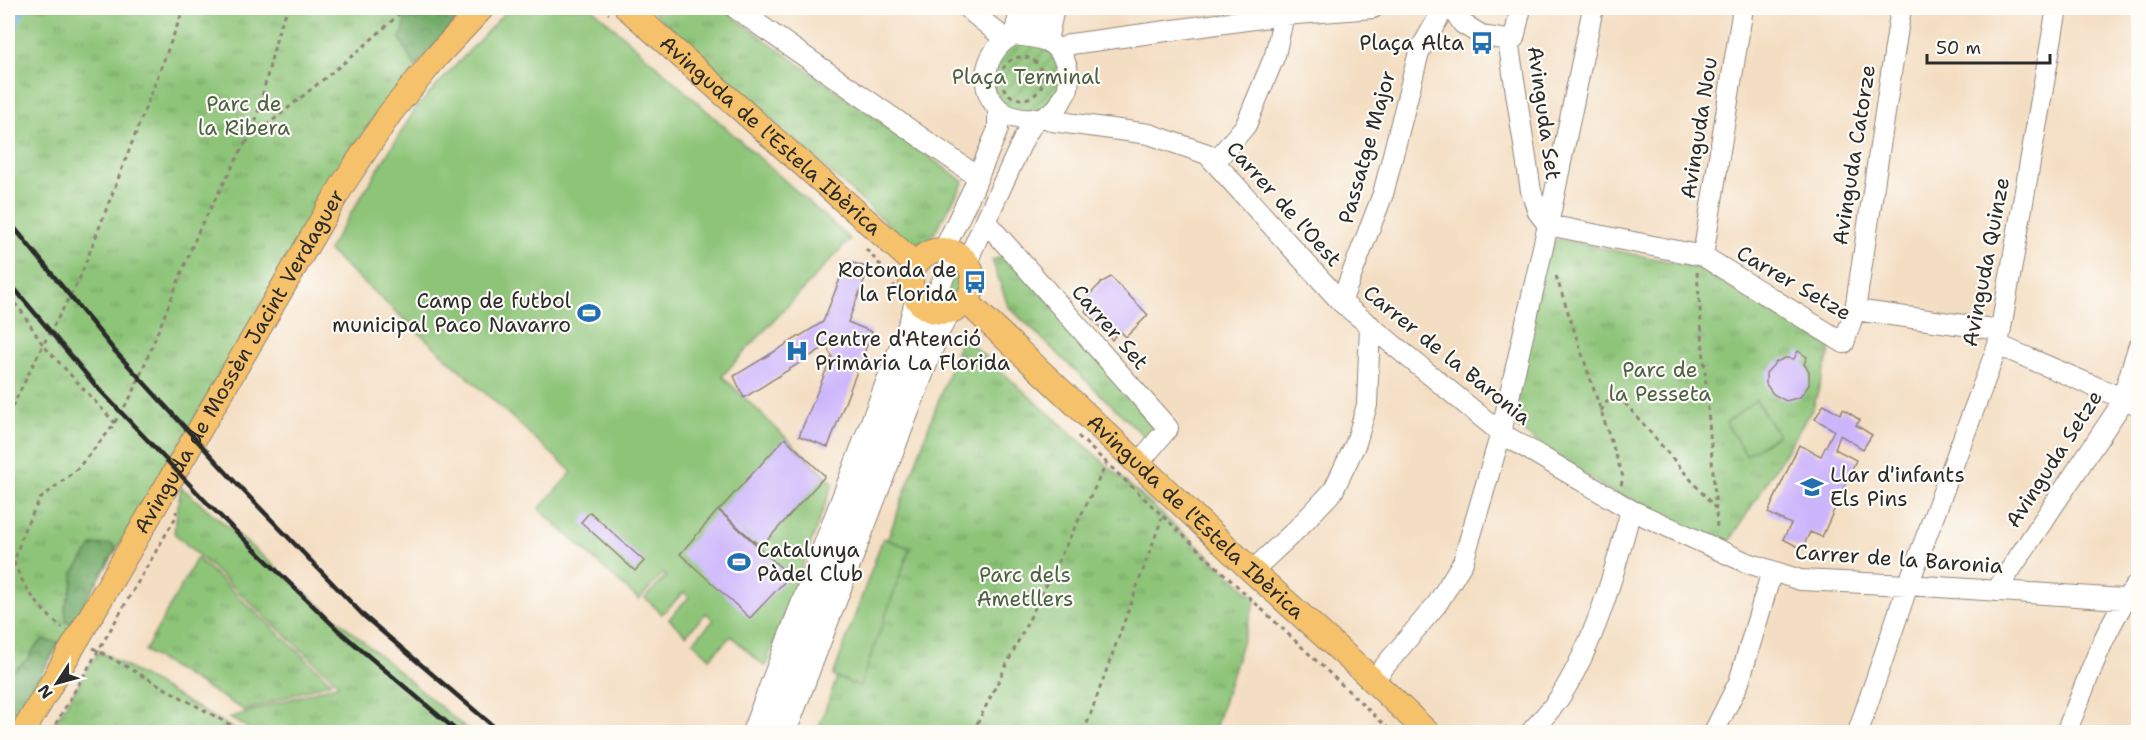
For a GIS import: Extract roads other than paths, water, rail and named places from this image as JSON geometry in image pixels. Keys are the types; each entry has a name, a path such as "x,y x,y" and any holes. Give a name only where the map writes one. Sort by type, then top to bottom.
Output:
{"main road":[{"name":"Avinguda de Mossèn Jacint Verdaguer","path":"23,732 344,184 391,112 438,55 482,8"},
{"name":"Avinguda de l'Estela Ibèrica","path":"627,8 915,264"},
{"path":"934,250 955,256 973,276 973,287 939,305 911,276 915,264 934,250"},
{"name":"Avinguda de l'Estela Ibèrica","path":"939,305 1138,464 1427,732"}],"street":[{"path":"735,8 978,177"},
{"path":"967,8 1010,37 1053,46 1284,15 1373,8"},
{"path":"1021,8 1010,37 995,50 988,63 985,80 988,93 998,108 1015,118 1040,118"},
{"path":"955,256 986,222 1024,138 1040,118 1059,105 1068,88 1067,66 1053,46 1054,8"},
{"name":"Passatge Major","path":"1341,302 1383,194 1419,52 1444,8"},
{"path":"1452,8 1463,24 1483,36 1508,40"},
{"name":"Avinguda Set","path":"1521,8 1514,38 1508,40 1531,191 1538,212 1548,225"},
{"path":"1373,680 1437,604 1463,562 1501,434 1548,225 1593,8"},
{"name":"Avinguda Nou","path":"1700,261 1743,8"},
{"name":"Avinguda Catorze","path":"1855,310 1901,8"},
{"name":"Avinguda Quinze","path":"1858,732 1908,585 1999,338 2057,8"},
{"path":"1215,162 1246,125 1275,55 1284,15"},
{"path":"955,256 978,177 998,129 998,108"},
{"name":"Carrer de l'Oest","path":"1040,118 1149,134 1207,154 1341,302"},
{"path":"955,256 1010,136"},
{"name":"Carrer Set","path":"986,222 1168,428 1138,464"},
{"name":"Carrer Setze","path":"1548,225 1700,261 1844,343 1855,310 1999,338 2131,401"},
{"name":"Carrer de la Baronia","path":"1341,302 1501,434 1631,510 1745,562 1800,580 2132,599"},
{"path":"752,732 910,320 939,305"},
{"path":"771,732 939,305"},
{"path":"786,732 940,330 939,305"},
{"path":"1252,571 1297,529 1333,490 1356,443 1367,405 1370,325"},
{"name":"Avinguda Setze","path":"1996,591 2120,406 2131,401 2139,348"},
{"path":"1531,732 1559,698 1585,652 1616,564 1631,510"},
{"path":"1714,732 1739,682 1772,571"},
{"path":"2066,732 2099,651 2132,599 2139,583"}],"waterway":[{"path":"8,43 24,8"}],"railway":[{"path":"8,220 114,350 235,482 364,616 500,732"},
{"path":"8,281 96,386 210,506 339,631 458,732"}],"place":[{"name":"Plaça Alta","path":"1482,43"},
{"name":"Rotonda de la Florida","path":"975,282"},
{"name":"Camp de futbol municipal Paco Navarro","path":"589,313"},
{"name":"Centre d'Atenció Primària La Florida","path":"797,351"},
{"name":"Llar d'infants Els Pins","path":"1812,487"},
{"name":"Catalunya Pàdel Club","path":"739,562"}],"park label":[{"name":"Plaça Terminal","path":"1026,77"},
{"name":"Parc de la Ribera","path":"244,116"},
{"name":"Parc de la Pesseta","path":"1660,382"},
{"name":"Parc dels Ametllers","path":"1025,587"}]}
